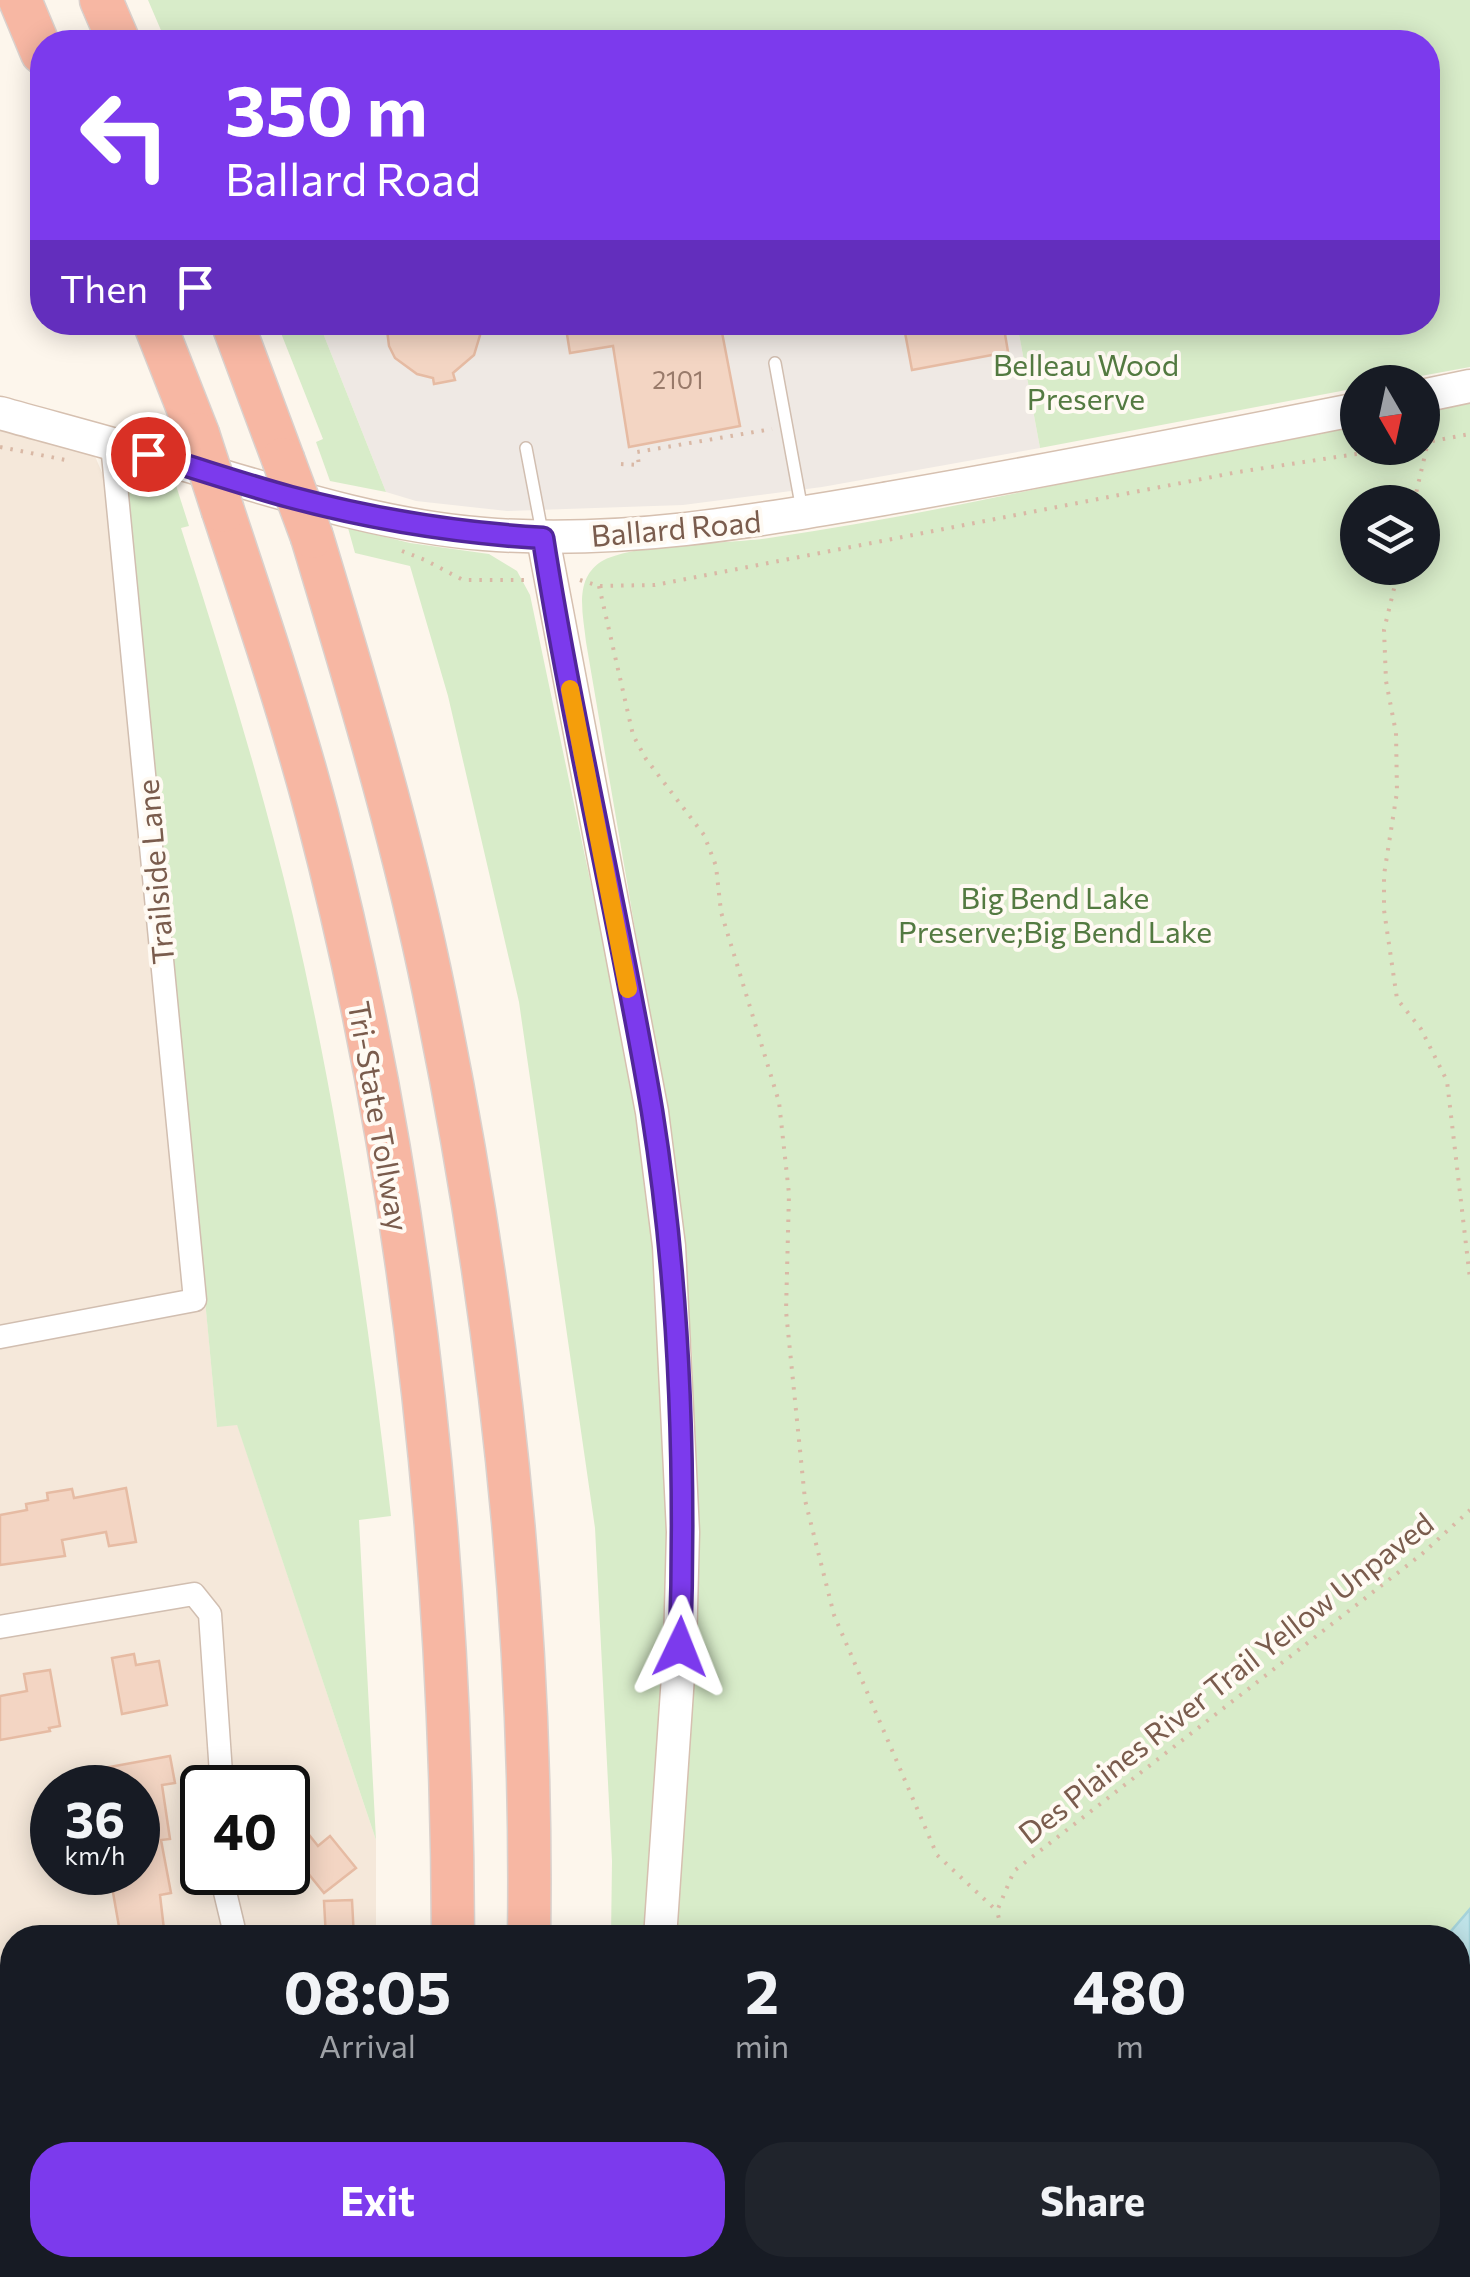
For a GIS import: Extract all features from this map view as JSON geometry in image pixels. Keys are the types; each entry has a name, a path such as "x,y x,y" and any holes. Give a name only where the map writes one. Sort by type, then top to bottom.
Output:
{"highway":[{"path":"20,0 32,30"},
{"path":"101,0 114,30"},
{"name":"Tri-State Tollway","path":"159,335 198,434 317,814 382,1104 432,1464 446,1642 453,1925"},
{"path":"237,335 312,537 386,790 429,966 462,1136 497,1367 520,1612 528,1752 530,1925"}],"street":[{"path":"1440,392 1470,386"},
{"name":"Ballard Road","path":"0,414 310,502 420,525 543,538 712,527 803,514 1340,412"},
{"name":"Trailside Lane","path":"0,1337 195,1300 112,444"},
{"path":"543,538 652,1112 668,1246 676,1354 682,1570 661,1925"},
{"path":"0,1627 194,1594 210,1614 220,1765"},
{"path":"226,1895 233,1925"}],"lane":[{"path":"775,364 803,514"},
{"path":"526,448 543,538"}],"path":[{"path":"621,464 639,465 637,452 786,426"},
{"path":"1440,440 1470,434"},
{"path":"1001,1925 997,1911 937,1855 834,1616 805,1500 786,1311 788,1194 778,1102 720,912 716,866 704,835 646,759 633,735 599,586 655,585 726,574 1238,472 1340,457"},
{"path":"1394,585 1384,630 1386,681 1396,733 1397,792 1384,876 1384,910 1397,999 1421,1029 1447,1081 1470,1279"},
{"name":"Des Plaines River Trail Yellow Unpaved","path":"997,1911 1014,1871 1422,1554 1470,1510"}],"shaded area":[{"path":"324,335 1019,335 1040,448 822,487 683,505 507,511 416,501 386,492"},
{"path":"0,427 94,454 104,477 128,485 217,1426 237,1424 376,1840 376,1925 0,1925"}],"green space":[{"name":"Belleau Wood Preserve","path":"148,0 1470,0 1470,367 1440,372 1440,365 1340,365 1340,391 1040,448 1019,335 1440,335 1440,30 161,30"},
{"path":"282,335 324,335 386,492 330,481 316,442 323,439"},
{"name":"Big Bend Lake Preserve;Big Bend Lake","path":"1470,398 1470,1909 1456,1925 676,1925 697,1523 692,1352 683,1251 650,1017 586,642 584,586 594,567 619,554 769,538 1064,483 1340,424 1340,465 1440,465 1440,404"},
{"path":"137,472 172,473 189,526 181,528 241,721 293,916 338,1140 391,1516 359,1520 376,1840 237,1425 217,1427 128,485"},
{"path":"348,528 410,543 489,554 517,571 530,595 617,1008 635,1107 655,1262 668,1546 666,1637 647,1925 611,1925 612,1861 595,1528 519,1002 448,696 410,566 355,553"}],"water":[{"path":"1470,1909 1470,1925 1456,1925"}],"building":[{"path":"388,335 480,335 474,355 453,373 455,380 434,384 433,378 417,374 395,358"},
{"path":"567,335 722,335 740,426 629,447 613,346 570,353"},
{"path":"905,335 1005,335 1008,352 912,370"},
{"path":"126,1488 136,1542 109,1546 106,1532 62,1540 65,1556 0,1565 0,1515 27,1510 26,1504 48,1500 47,1493 72,1489 74,1498"},
{"path":"134,1654 136,1665 159,1661 167,1705 122,1714 112,1658"},
{"path":"50,1670 60,1726 0,1740 0,1696 27,1691 24,1674"},
{"path":"170,1756 175,1783 162,1785 170,1839 161,1840 171,1893 160,1895 160,1765 120,1765"},
{"path":"310,1836 318,1846 330,1836 356,1868 324,1893 310,1876"},
{"path":"113,1895 160,1895 163,1925 119,1925"},
{"path":"352,1900 353,1925 325,1925 324,1901"}],"slow traffic":[{"path":"570,689 628,989"}],"route":[{"path":"148,454 291,498 420,525 543,538 652,1112 676,1354 683,1532 680,1647"}]}
